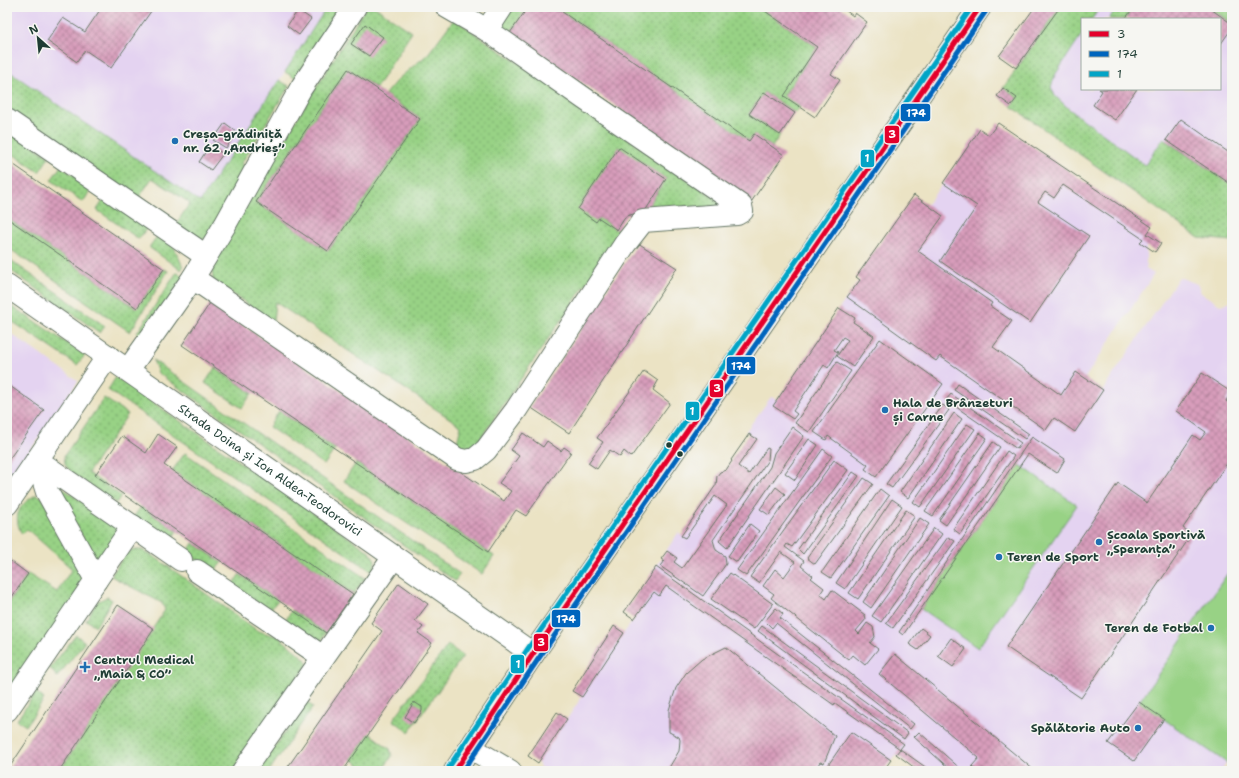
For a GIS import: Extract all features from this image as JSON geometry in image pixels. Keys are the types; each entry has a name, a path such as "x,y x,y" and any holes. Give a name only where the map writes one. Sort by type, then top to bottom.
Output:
{"main road":[{"path":"128,370 193,278 225,225 301,88 355,7"},
{"path":"193,278 457,459 466,461 475,458 486,450 516,410 625,244 642,221 737,214 742,211 741,206 487,30 447,7"},
{"path":"487,30 502,7"},
{"path":"455,771 533,654 807,260 980,7"},
{"path":"7,120 206,256"},
{"name":"Strada Doina și Ion Aldea-Teodorovici","path":"7,286 533,654"},
{"path":"7,504 108,356"},
{"path":"37,460 322,657"},
{"path":"37,460 47,492 96,580"},
{"path":"7,710 133,526"},
{"path":"243,771 394,556"},
{"path":"471,748 510,771"}],"shaded area":[{"name":"Creșa-grădiniță nr. 62 „Andrieș”","path":"7,7 327,7 200,202 7,70"},
{"path":"1060,7 1232,7 1232,185 1164,139 1128,189 1011,106 1017,98 1003,88"},
{"path":"980,129 1143,239 1141,242 1146,246 1146,269 1154,274 1085,378 1103,390 1179,277 1197,284 1201,293 1220,305 1232,302 1232,755 1221,771 919,771 896,755 883,771 546,771 540,767 538,763 624,633 654,592 659,596 666,586 650,575 678,533 685,538 715,496 727,504 748,474 738,466 756,439 746,431 771,397 777,400 859,280 867,285 943,183"},
{"path":"7,331 78,381 7,484"}],"green space":[{"path":"327,7 344,7 295,78 285,72"},
{"path":"366,7 375,7 412,32 376,88 348,69 256,202 328,251 420,119 385,94 397,80 428,54 454,19 728,207 645,211 666,179 619,148 578,209 596,221 599,218 621,232 478,442 471,449 462,451 456,447 461,426 275,302 273,322 213,280 212,268 217,253 238,214"},
{"path":"509,7 528,7 510,33 500,26"},
{"path":"555,7 759,7 817,47 784,95 800,107 795,113 764,92 749,114 780,135 772,147 754,134 749,141"},
{"path":"1060,7 1100,7 1093,18 1081,18 1081,36 1055,75 1051,87 1055,96 1069,109 1145,165 1163,139 1232,185 1232,241 1199,238 1011,106 1017,98 1003,88"},
{"path":"1117,7 1134,7 1126,18 1110,18"},
{"path":"1208,7 1232,7 1232,20 1230,22"},
{"path":"7,70 200,202 279,80 289,86 241,164 249,171 208,236 202,240 197,239 176,224 190,203 152,178 138,199 7,110"},
{"path":"14,132 49,157 39,172 7,150 7,142"},
{"path":"61,166 92,188 83,202 51,180"},
{"path":"106,196 148,226 139,239 97,210"},
{"path":"7,218 136,308 164,269 168,271 130,332 7,247"},
{"path":"159,234 174,247 183,267 181,270 150,248"},
{"path":"7,258 105,326 100,333 7,268"},
{"path":"177,272 184,277 144,338 137,333"},
{"path":"7,303 85,355 77,365 7,318"},
{"path":"153,360 460,574 455,581 158,373"},
{"path":"215,368 252,393 242,408 205,383"},
{"path":"116,377 370,552 375,560 374,573 108,390"},
{"path":"104,398 128,414 88,473 121,496 116,503 70,472 65,464 64,456"},
{"path":"279,411 335,449 324,465 269,427"},
{"path":"185,453 365,578 353,594 172,471"},
{"path":"356,463 494,556 482,574 344,481"},
{"name":"Teren de Sport","path":"1020,465 1077,505 978,648 921,609"},
{"path":"57,484 113,524 117,529 118,536 101,562 95,559 55,487"},
{"path":"36,495 42,497 86,584 7,698 7,604 28,574 57,592 72,569 27,529 22,534 19,528 18,516 21,507 25,502"},
{"path":"141,507 177,531 170,541 134,516"},
{"path":"193,543 222,562 214,572 187,553"},
{"path":"134,550 142,550 159,560 258,631 279,637 304,658 308,664 236,771 59,771 165,610 162,603 111,576 126,553"},
{"name":"Teren de Fotbal","path":"1232,567 1232,755 1227,763 1139,702"},
{"path":"240,574 278,600 269,611 232,585"},
{"path":"107,597 112,600 96,626 86,620 97,602"},
{"path":"292,610 326,633 318,644 284,622"},
{"path":"76,635 85,642 57,677 50,668"},
{"path":"448,645 463,656 409,732 393,720"},
{"path":"36,692 44,699 26,726 17,720"},
{"path":"306,702 313,707 269,771 258,771"},
{"path":"369,733 390,749 392,756 382,771 369,771 351,759"}],"building":[{"path":"102,7 154,7 111,68 85,50 77,62 47,41 63,18 85,32"},
{"path":"528,7 555,7 749,141 754,134 784,155 749,205 721,185 724,181 510,33"},
{"path":"759,7 841,7 853,16 855,13 867,22 831,74 840,80 815,117 784,96 817,47"},
{"path":"1035,7 1060,7 1016,68 999,56"},
{"path":"1134,7 1208,7 1232,24 1232,28 1221,44 1221,18 1126,18"},
{"path":"298,10 311,19 299,35 287,26"},
{"path":"365,24 383,37 369,56 351,44"},
{"path":"348,69 420,119 328,251 256,202"},
{"path":"1003,88 1017,98 1011,106 997,96"},
{"path":"1100,90 1136,90 1115,120 1093,105 1102,91"},
{"path":"764,92 795,113 780,135 749,114"},
{"path":"1181,119 1228,152 1232,146 1232,185 1166,140"},
{"path":"225,123 237,132 226,148 213,140"},
{"path":"998,123 1152,227 1147,234 1161,243 1155,252 1140,242 1143,239 1063,185 1054,198 1045,192 1038,202 1089,236 1030,323 940,261 977,206 943,183 980,129 989,135"},
{"path":"210,145 223,154 211,170 199,162"},
{"path":"619,147 666,179 645,211 626,216 617,230 599,218 596,222 578,209"},
{"path":"7,160 164,269 137,308 7,218"},
{"path":"914,195 943,216 918,251 992,303 990,306 1012,321 993,347 1061,395 1076,372 1103,390 1075,432 1054,418 1046,430 940,356 936,361 847,297 860,280 856,277"},
{"path":"638,243 677,268 569,433 530,407"},
{"path":"210,303 504,501 511,491 499,483 519,456 511,450 523,433 543,447 547,441 561,451 564,447 571,452 526,516 516,510 488,552 182,345"},
{"path":"839,308 855,318 853,322 874,336 853,367 837,356 848,340 843,337 834,350 838,352 828,368 824,365 793,411 797,414 793,419 773,406"},
{"name":"Hala de Brânzeturi și Carne","path":"880,339 943,384 876,477 865,469 868,465 828,436 826,440 814,432"},
{"path":"837,362 851,371 809,432 795,423"},
{"path":"644,371 658,381 653,390 670,403 631,457 624,451 620,457 610,450 597,469 588,463 603,442 597,438"},
{"path":"1202,373 1231,392 1226,401 1232,405 1232,460 1230,459 1183,528 1192,534 1081,698 1006,647 1118,483 1147,503 1193,435 1200,440 1206,432 1176,411"},
{"path":"7,384 44,410 7,462"},
{"path":"958,384 1029,434 1025,439 954,390"},
{"path":"951,394 1021,443 1017,449 946,400"},
{"path":"943,405 949,410 892,488 886,484"},
{"path":"954,413 962,419 908,498 900,492"},
{"path":"967,424 975,429 920,507 913,502"},
{"path":"792,427 804,436 727,548 719,541 770,467 774,453"},
{"path":"980,433 987,438 933,516 925,511"},
{"path":"158,434 177,447 164,465 353,594 326,633 95,475 122,436 146,453"},
{"path":"749,434 757,439 738,466 749,474 767,448 769,449 768,460 713,540 716,550 725,556 726,564 703,596 660,566 664,561 661,559 667,551 677,558 674,562 682,568 727,505 715,496 685,538 681,536 716,485 717,476 720,472 726,470"},
{"path":"1032,437 1065,459 1057,473 1028,454 903,635 899,632"},
{"path":"809,439 818,445 795,480 785,473"},
{"path":"993,442 1000,447 946,525 939,520"},
{"path":"823,449 832,456 746,576 737,570"},
{"path":"1007,451 1014,456 960,534 953,529"},
{"path":"834,460 848,470 792,547 787,544 785,547 804,561 801,566 813,576 811,578 824,588 820,594 826,599 832,590 865,615 866,619 856,631 859,634 867,623 873,627 875,637 870,643 878,649 865,665 853,655 849,660 771,598 774,594 763,586 775,569 784,577 795,562 781,552 759,583 750,577"},
{"path":"853,472 859,476 803,554 798,549"},
{"path":"864,478 873,484 815,564 807,558"},
{"path":"776,487 785,494 769,515 760,509"},
{"path":"880,489 889,496 831,578 822,572"},
{"path":"892,499 902,506 845,589 836,583"},
{"path":"906,510 915,516 858,599 849,593"},
{"path":"920,518 929,524 871,608 863,602"},
{"path":"750,524 759,531 737,562 728,556"},
{"path":"934,528 942,534 881,622 872,616"},
{"path":"948,537 955,541 893,628 886,623"},
{"path":"8,559 28,574 7,604 7,561"},
{"path":"656,567 904,744 900,749 835,703 834,705 666,586 659,596 654,592 634,619 624,612"},
{"path":"730,573 773,604 754,629 711,599"},
{"path":"399,583 428,604 415,621 423,627 418,633 432,643 343,771 285,771 382,631 371,623"},
{"path":"118,605 154,629 59,771 7,771"},
{"path":"776,608 783,614 780,618 914,724 910,729 776,623 772,628 765,621"},
{"path":"614,626 624,633 582,697 572,691"},
{"path":"762,626 908,733 904,739 758,631"},
{"path":"921,628 930,635 918,650 909,644"},
{"path":"951,638 966,649 953,667 938,656"},
{"path":"726,647 835,736 824,763 820,762 814,771 667,771 679,751 679,737 669,732 669,710 676,688 686,673 702,659"},
{"path":"895,654 1035,771 996,771 993,769 992,771 977,771 972,766 979,758 879,674"},
{"path":"414,702 422,707 422,711 414,723 405,717"},
{"name":"Spălătorie Auto","path":"1139,702 1164,719 1134,761 1108,743"},
{"path":"557,712 567,719 538,763 528,756"},
{"path":"851,732 891,760 883,771 824,771"},
{"path":"919,732 963,771 952,771 914,737"},
{"path":"900,749 931,771 919,771 896,754"}],"transit line":[{"name":"1","path":"449,767 527,650 972,7"},
{"name":"3","path":"455,771 533,654 980,7"},
{"name":"174","path":"463,771 539,658 986,11"}],"place":[{"name":"Creșa-grădiniță nr. 62 „Andrieș”","path":"175,141"},
{"name":"Hala de Brânzeturi și Carne","path":"885,410"},
{"name":"Școala Sportivă „Speranța”","path":"1099,542"},
{"name":"Teren de Sport","path":"999,557"},
{"name":"Teren de Fotbal","path":"1211,628"},
{"name":"Centrul Medical „Maia & CO”","path":"85,667"},
{"name":"Spălătorie Auto","path":"1138,728"}]}
